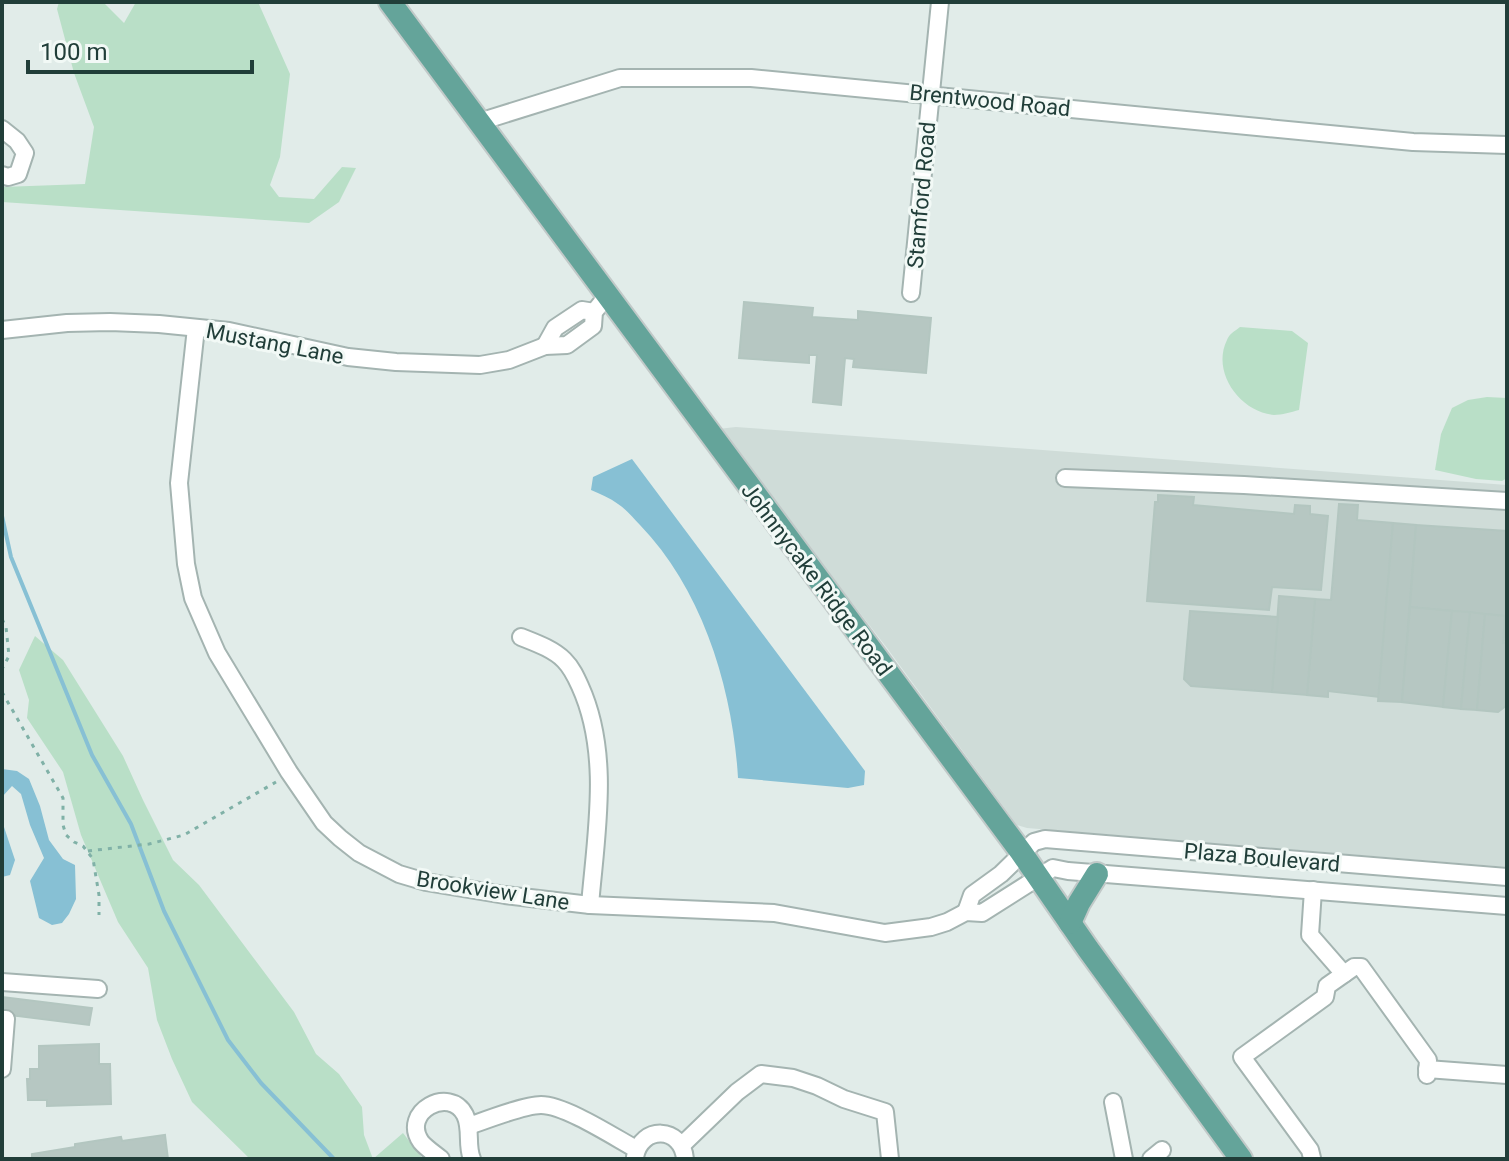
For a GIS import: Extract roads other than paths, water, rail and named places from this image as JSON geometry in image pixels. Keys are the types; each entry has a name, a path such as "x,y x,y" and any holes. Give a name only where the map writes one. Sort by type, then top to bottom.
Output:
{"main road":[{"name":"Johnnycake Ridge Road","path":"390,2 479,122 600,304 1021,852 1241,1159"},
{"path":"1070,923 1097,874"}],"street":[{"name":"Stamford Road","path":"911,293 940,2"},
{"name":"Brentwood Road","path":"479,122 620,78 751,78 1413,142 1507,145"},
{"path":"2,129 17,141 25,153 18,174 2,175"},
{"name":"Mustang Lane","path":"2,330 110,322 196,328 229,331 348,357 396,362 488,364 522,356 545,346 567,345 593,326 600,304"},
{"name":"Brookview Lane","path":"196,328 179,483 186,564 193,598 217,653 290,774 324,823 368,858 399,874 426,882 493,893 590,905 774,913 885,933 931,927 966,912 982,913 1039,877"},
{"path":"1065,478 1507,501"},
{"path":"521,637 551,650 573,670 592,719 599,790 590,905"},
{"name":"Plaza Boulevard","path":"1021,852 1034,842 1045,839 1507,877"},
{"name":"Brookview Lane","path":"966,912 972,895 1001,874 1021,852"},
{"name":"Plaza Boulevard","path":"1039,877 1053,868 1507,906"},
{"path":"1313,890 1310,935 1344,974"},
{"path":"1312,1158 1310,1150 1242,1057 1325,997 1327,986 1354,967 1361,967 1428,1060 1427,1072 1507,1075"},
{"path":"2,982 98,989"},
{"path":"2,1019 6,1019 2,1069"},
{"path":"469,1126 540,1105 556,1108 582,1120 636,1154 641,1142 654,1134 670,1135 684,1152 737,1092 761,1074 793,1078 885,1112 890,1159"},
{"path":"441,1159 421,1142 417,1132 422,1110 436,1102 453,1104 466,1116 472,1159"},
{"path":"1113,1102 1124,1159"}],"water":[{"path":"632,459 865,771 864,785 848,788 738,778 735,745 721,676 697,610 662,551 640,525 621,506 591,490 593,477"},
{"path":"2,769 17,771 29,779 49,840 63,859 75,865 76,899 62,923 52,925 39,918 30,881 44,858 21,794 12,786 2,797"},
{"path":"2,821 15,860 10,875 2,877"}],"waterway":[{"path":"2,516 11,557 92,755 131,824 164,911 228,1040 261,1083 334,1159"}]}
